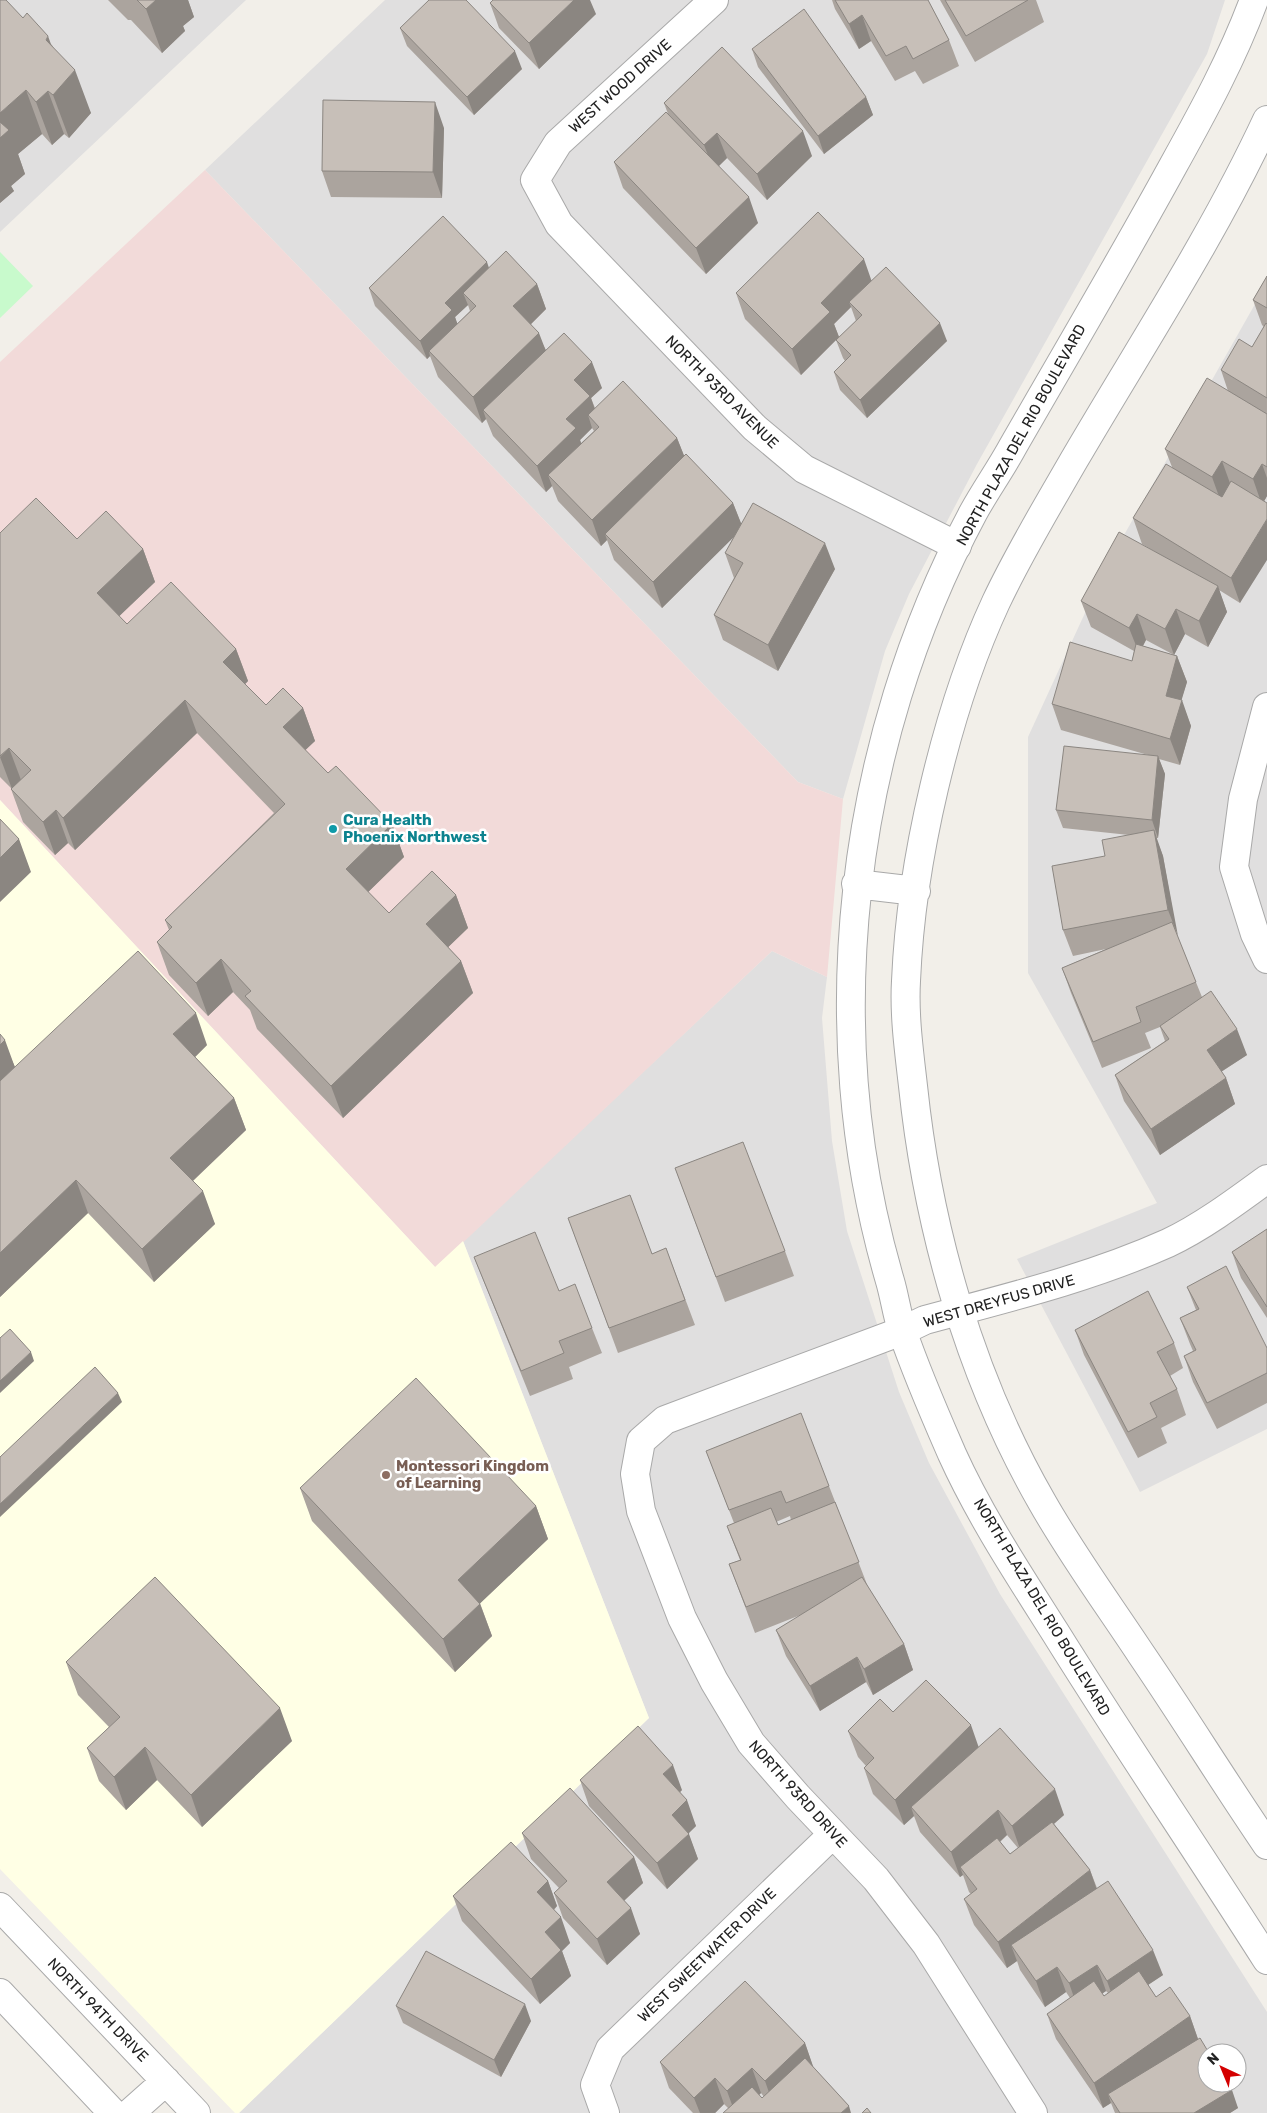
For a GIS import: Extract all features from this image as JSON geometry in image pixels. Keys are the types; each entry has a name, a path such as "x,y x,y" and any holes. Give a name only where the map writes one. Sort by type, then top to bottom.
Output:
{"street":[{"name":"WEST WOOD DRIVE","path":"535,180 558,143 714,0"},
{"name":"NORTH PLAZA DEL RIO BOULEVARD","path":"1254,0 1215,88 1184,147 1141,225 973,513 957,546 908,663 879,766 856,884 852,984 854,1085 859,1142 880,1248 902,1331 954,1458 1018,1574 1114,1727 1267,1960"},
{"path":"1267,120 1243,170 1199,252 1024,546 995,606 951,725 923,844 905,985 910,1061 927,1187 960,1311 980,1373 1041,1502 1267,1846"},
{"name":"NORTH 93RD AVENUE","path":"535,180 559,224 755,428 804,469 957,546"},
{"path":"1267,707 1243,799 1234,867 1255,934 1267,959"},
{"path":"856,884 916,891"},
{"name":"WEST DREYFUS DRIVE","path":"641,1441 665,1420 902,1331 925,1320 1085,1276 1170,1242 1239,1200 1267,1179"},
{"name":"NORTH 93RD DRIVE","path":"641,1441 635,1474 641,1511 682,1618 714,1681 751,1743 876,1879 926,1944 1033,2113"},
{"name":"WEST SWEETWATER DRIVE","path":"606,2113 595,2085 610,2049 833,1834"},
{"name":"NORTH 94TH DRIVE","path":"0,1907 196,2113"},
{"path":"0,1993 113,2113"},
{"path":"130,2113 166,2081"}],"shaded area":[{"path":"0,0 246,0 0,232"},
{"path":"385,0 1225,0 1207,54 977,464 909,594 885,651 843,799 798,782 205,170"},
{"path":"205,170 798,782 843,799 827,977 772,951 436,1268 0,800 0,362"},
{"path":"1267,283 1267,1429 1140,1492 1017,1259 1157,1203 1028,973 1028,737 1107,565"},
{"name":"Montessori Kingdom of Learning","path":"0,800 435,1267 463,1241 649,1718 239,2113 235,2113 0,1869"},
{"path":"772,951 827,977 822,1018 832,1141 847,1231 899,1392 929,1463 1000,1594 1267,2012 1267,2113 239,2113 649,1718 463,1241"}],"green space":[{"path":"0,252 33,286 0,318"}],"building":[{"path":"0,0 6,0 23,18 27,13 48,36 46,40 75,70 53,95 48,91 36,102 26,90 0,113"},
{"path":"137,0 156,0 146,9"},
{"path":"429,0 466,0 515,51 467,97 400,28"},
{"path":"493,0 574,0 529,43 490,3"},
{"path":"835,0 928,0 949,40 913,59 906,46 886,56 862,15 849,24"},
{"path":"945,0 1028,0 966,36"},
{"path":"804,9 866,97 818,136 752,49"},
{"path":"722,47 803,131 757,174 717,133 704,145 664,103"},
{"path":"323,100 435,102 433,172 322,171"},
{"path":"666,112 749,197 696,248 614,162"},
{"path":"0,122 9,130 0,138"},
{"path":"818,212 864,259 821,303 830,312 792,349 736,293"},
{"path":"443,216 487,262 445,303 452,310 420,341 369,288"},
{"path":"506,251 537,284 513,306 539,333 473,397 429,351 476,306 463,293"},
{"path":"886,267 940,323 860,400 834,372 851,355 836,340 862,315 849,302"},
{"path":"1267,276 1267,308 1253,300"},
{"path":"1266,323 1267,398 1221,370 1239,339 1252,347"},
{"path":"564,333 592,362 574,380 590,396 566,419 576,428 537,466 483,410"},
{"path":"1207,378 1267,414 1267,467 1262,464 1253,479 1222,461 1212,477 1165,449"},
{"path":"623,381 677,438 592,520 548,475 599,427 588,415"},
{"path":"686,454 733,503 653,582 605,534"},
{"path":"1166,464 1222,497 1231,481 1267,503 1267,519 1231,578 1133,518"},
{"name":"Cura Health Phoenix Northwest","path":"36,498 77,539 106,511 143,549 97,593 127,624 171,582 236,649 223,662 266,705 283,688 303,708 283,727 328,773 336,766 392,824 346,869 389,913 432,871 456,895 426,924 461,961 331,1086 245,996 251,991 221,959 196,983 157,942 172,927 165,920 285,804 185,700 63,818 56,810 43,822 11,789 31,770 9,748 0,756 0,533"},
{"path":"753,503 825,543 768,645 714,615 743,563 725,553"},
{"path":"1119,532 1218,586 1199,621 1176,609 1165,629 1137,614 1129,628 1081,601"},
{"path":"1070,642 1132,661 1136,644 1177,656 1166,696 1182,700 1170,739 1052,704"},
{"path":"1064,746 1158,756 1152,820 1056,810"},
{"path":"0,819 19,839 0,858"},
{"path":"1154,830 1168,910 1063,930 1052,866 1105,856 1102,840"},
{"path":"1172,922 1196,982 1136,1007 1141,1022 1093,1042 1062,968"},
{"path":"138,951 196,1013 173,1034 234,1098 170,1158 203,1191 142,1249 76,1180 0,1253 0,1081"},
{"path":"1211,991 1237,1029 1207,1050 1226,1078 1151,1129 1115,1075 1169,1039 1160,1026"},
{"path":"0,1034 5,1040 0,1045"},
{"path":"743,1142 785,1251 716,1277 675,1168"},
{"path":"630,1195 652,1254 666,1248 685,1300 609,1328 568,1218"},
{"path":"1267,1229 1267,1307 1232,1252"},
{"path":"535,1232 559,1291 575,1284 592,1328 559,1341 564,1353 521,1371 474,1257"},
{"path":"1226,1266 1267,1348 1267,1373 1207,1403 1184,1356 1196,1350 1180,1318 1199,1309 1187,1287"},
{"path":"1148,1291 1174,1343 1157,1352 1177,1389 1150,1403 1157,1417 1128,1432 1075,1330"},
{"path":"10,1329 31,1352 0,1381 0,1338"},
{"path":"95,1367 118,1393 0,1504 0,1457"},
{"path":"416,1378 536,1506 458,1580 480,1604 443,1639 300,1488"},
{"path":"801,1413 829,1486 786,1503 781,1491 729,1510 706,1451"},
{"path":"835,1502 859,1562 746,1607 729,1564 741,1560 727,1526 771,1508 778,1525"},
{"path":"155,1577 280,1708 191,1795 145,1747 114,1777 87,1748 120,1717 66,1662"},
{"path":"862,1577 904,1644 864,1669 857,1657 810,1686 776,1630"},
{"path":"926,1680 971,1725 895,1800 864,1768 874,1758 848,1731 880,1699 893,1712"},
{"path":"638,1726 673,1765 663,1774 687,1800 672,1815 689,1834 657,1863 580,1780"},
{"path":"1000,1728 1055,1789 1012,1826 998,1810 951,1852 911,1807"},
{"path":"570,1788 634,1857 607,1882 631,1908 597,1939 554,1893 567,1881 522,1833"},
{"path":"1052,1822 1090,1870 998,1942 964,1899 977,1889 960,1867 997,1838 1010,1854"},
{"path":"511,1842 548,1881 537,1892 561,1917 545,1932 561,1950 531,1979 453,1896"},
{"path":"1108,1881 1153,1950 1107,1981 1097,1965 1069,1983 1057,1967 1036,1981 1011,1945"},
{"path":"426,1951 525,2004 494,2060 396,2006"},
{"path":"1139,1971 1156,1997 1170,1987 1190,2016 1094,2083 1047,2014 1094,1981 1104,1996"},
{"path":"745,1981 805,2043 765,2081 752,2068 727,2091 715,2078 694,2098 660,2062"},
{"path":"1200,2038 1203,2043 1197,2043 1197,2093 1227,2093 1194,2113 1120,2113 1108,2094"},
{"path":"805,2058 849,2106 841,2113 723,2113 752,2087 762,2098"},
{"path":"867,2108 871,2113 862,2113"}],"place":[{"name":"Cura Health Phoenix Northwest","path":"333,829"},
{"name":"Montessori Kingdom of Learning","path":"386,1475"}]}
